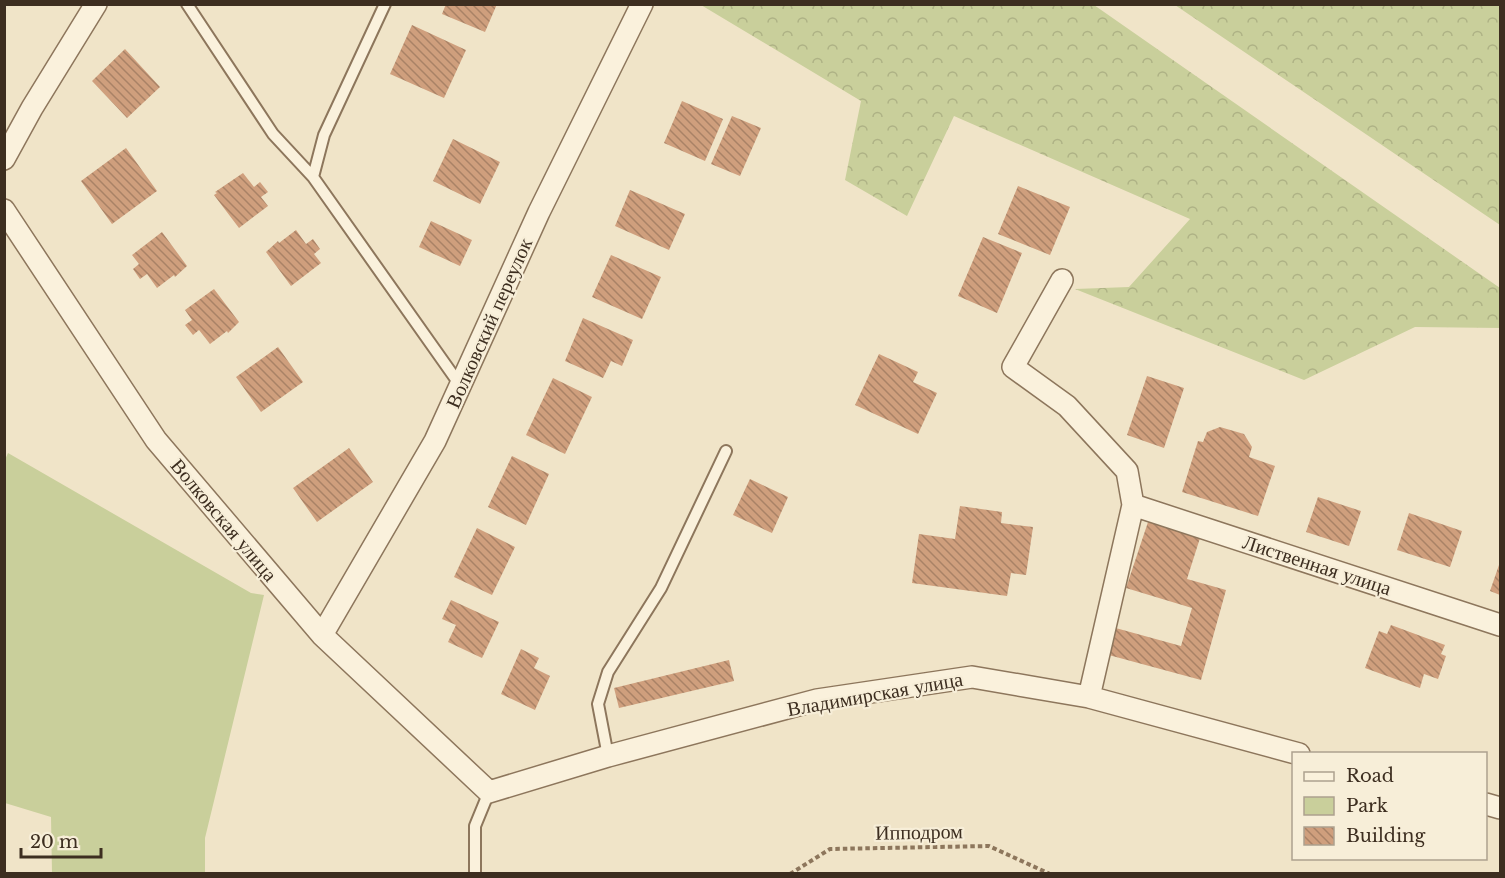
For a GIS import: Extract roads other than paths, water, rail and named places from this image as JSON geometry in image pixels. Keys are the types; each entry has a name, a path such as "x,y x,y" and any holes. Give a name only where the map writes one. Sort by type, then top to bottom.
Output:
{"street":[{"path":"4,159 32,108 96,4"},
{"name":"Волковский переулок","path":"322,635 435,441 539,212 642,4"},
{"name":"Волковская улица","path":"5,211 156,440 322,635 489,792"},
{"path":"1062,280 1013,367 1066,406 1127,471 1134,505 1089,697"},
{"name":"Лиственная улица","path":"1134,505 1500,625"},
{"name":"Владимирская улица","path":"489,792 608,756 817,700 972,677 1089,697 1295,752"}],"lane":[{"path":"188,4 273,134 313,177 460,385"},
{"path":"313,177 324,135 385,4"},
{"path":"608,756 598,704 608,672 662,588 726,451"},
{"path":"475,873 475,826 489,792"}]}
